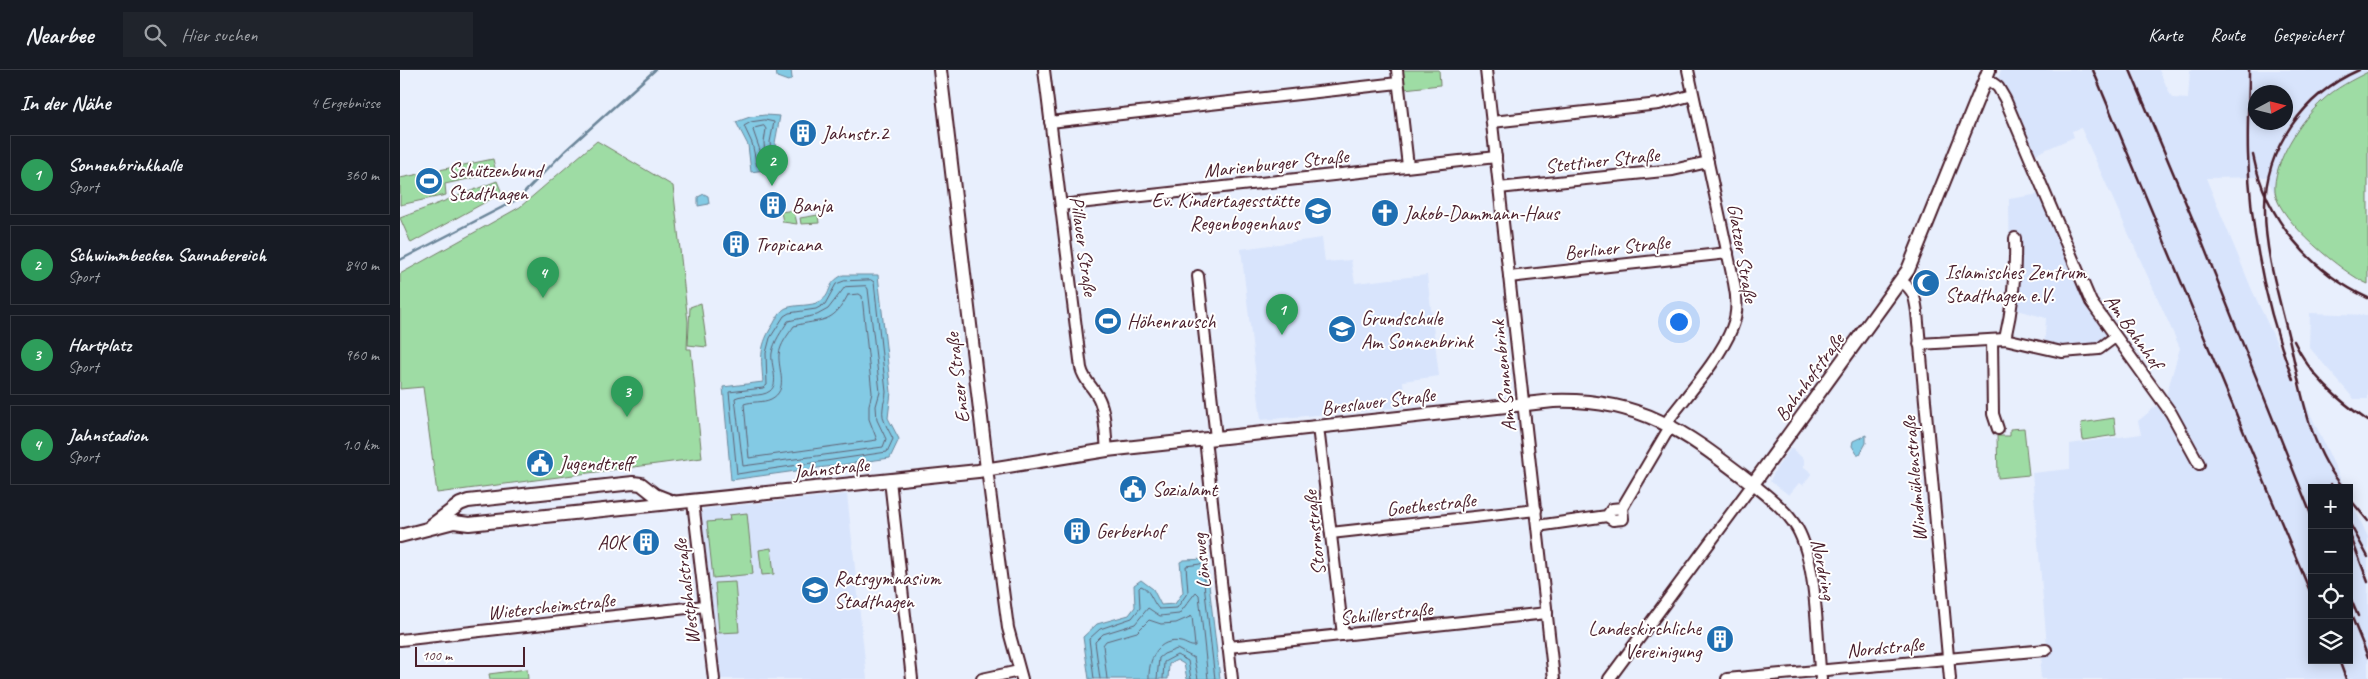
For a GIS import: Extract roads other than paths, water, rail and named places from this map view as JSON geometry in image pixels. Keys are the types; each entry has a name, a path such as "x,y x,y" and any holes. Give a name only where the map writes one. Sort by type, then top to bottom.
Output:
{"main road":[{"name":"Enzer Straße","path":"940,70 987,469"},
{"name":"Bahnhofstraße","path":"1753,484 1902,282 1915,255 1988,74"},
{"name":"Breslauer Straße","path":"987,469 1107,450 1523,404 1573,401 1600,402 1632,410 1668,424 1705,448 1753,484"},
{"name":"Jahnstraße","path":"400,536 428,527 460,522 469,524 642,505 693,502 987,469"},
{"name":"Jahnstraße","path":"428,527 460,504 468,501 633,483 641,484 655,495 678,503"},
{"path":"642,505 647,501 647,489"},
{"path":"456,508 456,518 460,522"}],"street":[{"name":"Pillauer Straße","path":"1044,70 1081,368 1086,382 1100,402 1107,450"},
{"path":"1397,70 1408,166"},
{"name":"Am Sonnenbrink","path":"1486,70 1554,679"},
{"name":"Glatzer Straße","path":"1538,526 1607,516 1612,509 1622,508 1668,424 1722,348 1732,328 1736,300 1728,253 1688,70"},
{"name":"Am Bahnhof","path":"1988,74 2005,100 2091,302 2171,413 2199,464"},
{"path":"1050,122 1398,83"},
{"path":"1492,122 1659,104 1693,95"},
{"name":"Marienburger Straße","path":"1061,204 1496,156"},
{"name":"Stettiner Straße","path":"1499,188 1673,170 1708,162"},
{"path":"2005,339 2013,306 2016,278 2015,238"},
{"name":"Berliner Straße","path":"1509,276 1728,253"},
{"name":"Lönsweg","path":"1198,276 1232,679"},
{"name":"Windmühlenstraße","path":"1902,282 1912,290 1914,295 1950,679"},
{"path":"1919,344 2005,339 2062,352 2099,350 2111,340"},
{"path":"1992,340 1993,414 1998,429"},
{"name":"Stormstraße","path":"1318,427 1343,635"},
{"name":"Enzer Straße","path":"987,469 1004,604 1021,675"},
{"path":"890,480 912,679"},
{"name":"Nordring","path":"1753,484 1778,504 1789,517 1803,541 1811,573 1820,674"},
{"name":"Bahnhofstraße","path":"1612,678 1753,484"},
{"name":"Westphalstraße","path":"693,502 714,679"},
{"name":"Goethestraße","path":"1331,533 1536,510"},
{"name":"Wietersheimstraße","path":"400,640 705,606"},
{"name":"Schillerstraße","path":"1228,648 1548,613"},
{"name":"Nordstraße","path":"1727,679 1820,674 2046,650"},
{"path":"982,679 1021,675"}],"water":[{"path":"776,70 791,70 792,78 788,81 777,77"},
{"path":"780,116 775,143 778,168 751,172 748,145 736,122 750,117"},
{"path":"704,194 708,196 709,204 698,206 698,197"},
{"path":"843,275 878,275 891,392 888,418 899,439 890,458 731,480 723,387 763,382 763,345 779,314 786,308 821,301 827,295 831,285 837,278"},
{"path":"1866,435 1866,443 1860,454 1857,454 1852,446 1853,441"},
{"path":"1206,559 1220,679 1187,679 1184,664 1177,660 1169,664 1168,679 1089,679 1083,637 1097,624 1129,615 1135,607 1134,585 1141,580 1153,589 1161,605 1175,604 1183,592 1180,562 1184,560"}],"waterway":[{"path":"400,260 518,199 565,151 655,70"}],"railway":[{"path":"2093,70 2308,586"},
{"path":"2130,70 2198,232 2308,507"},
{"path":"2249,70 2249,183 2256,240 2267,297 2293,380"},
{"path":"2341,484 2323,457 2315,439 2304,403 2274,279 2268,245 2265,210 2266,187 2280,145 2291,126 2321,93 2339,80 2359,70"},
{"path":"2253,155 2268,201 2294,240 2327,273 2347,287 2368,298"},
{"path":"2294,341 2308,365 2326,386 2346,405 2368,421"},
{"path":"2353,503 2368,521"},
{"path":"2353,529 2368,557"},
{"path":"2353,543 2368,582"},
{"path":"2353,604 2358,616"},
{"path":"2353,619 2368,657"},
{"path":"2340,664 2346,679"}],"place":[{"name":"Jahnstr.2","path":"803,133"},
{"name":"Schützenbund Stadthagen","path":"429,181"},
{"name":"Schwimmbecken Saunabereich","path":"772,186"},
{"name":"Banja","path":"773,205"},
{"name":"Ev. Kindertagesstätte Regenbogenhaus","path":"1318,211"},
{"name":"Jakob-Dammann-Haus","path":"1385,213"},
{"name":"Tropicana","path":"736,244"},
{"name":"Islamisches Zentrum Stadthagen e.V.","path":"1926,283"},
{"name":"Jahnstadion","path":"543,298"},
{"name":"Höhenrausch","path":"1108,321"},
{"name":"Grundschule Am Sonnenbrink","path":"1342,329"},
{"name":"Sonnenbrinkhalle","path":"1282,335"},
{"name":"Hartplatz","path":"627,417"},
{"name":"Jugendtreff","path":"540,463"},
{"name":"Sozialamt","path":"1133,489"},
{"name":"Gerberhof","path":"1077,531"},
{"name":"AOK","path":"646,542"},
{"name":"Ratsgymnasium Stadthagen","path":"815,590"},
{"name":"Landeskirchliche Vereinigung","path":"1720,639"}]}
